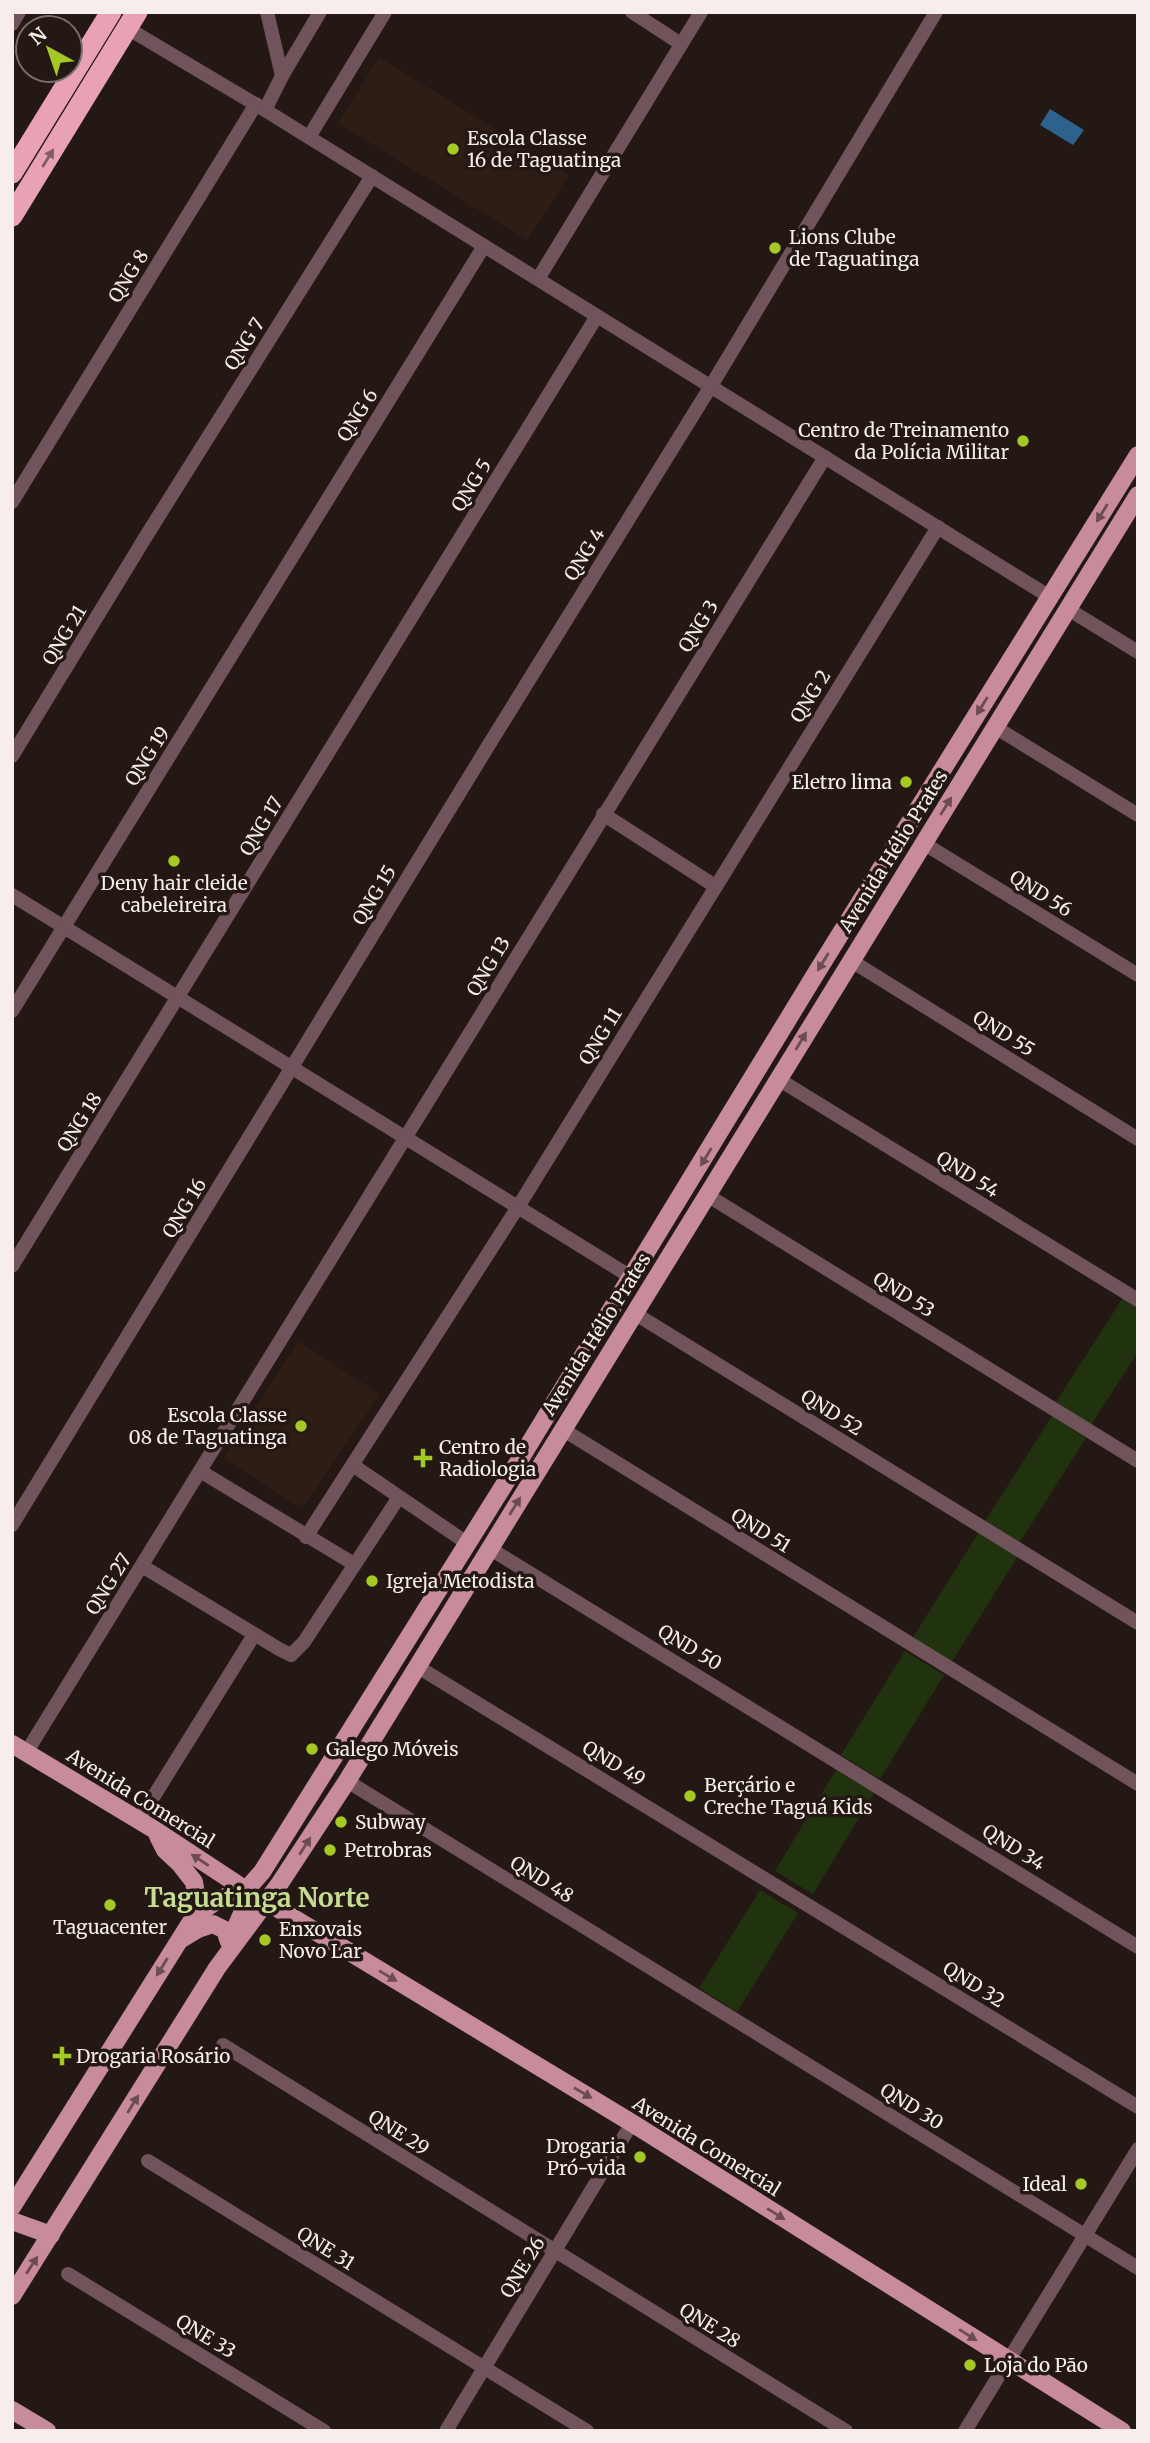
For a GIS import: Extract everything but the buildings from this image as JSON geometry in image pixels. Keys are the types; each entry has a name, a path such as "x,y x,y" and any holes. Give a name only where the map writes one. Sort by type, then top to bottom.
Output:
{"highway":[{"path":"12,173 111,12"},
{"path":"12,216 132,20"}],"main road":[{"name":"Avenida Hélio Prates","path":"12,2207 194,1917 219,1899 246,1890 262,1872 1138,455"},
{"name":"Avenida Hélio Prates","path":"12,2295 218,1968 267,1902 347,1781 880,911 1135,506"},
{"path":"880,911 879,894 903,850 909,823"},
{"path":"634,1313 629,1307 629,1299 660,1245 660,1239 657,1237"},
{"path":"453,1608 443,1608 440,1604 460,1570 467,1543"},
{"name":"Avenida Comercial","path":"19,1749 139,1820 246,1890"},
{"path":"155,1830 165,1850 194,1882 194,1917"},
{"path":"218,1968 243,1911 246,1890"},
{"name":"Avenida Comercial","path":"267,1902 632,2123 1122,2431"},
{"path":"179,1940 213,1924 225,1930 229,1942"},
{"path":"12,2221 51,2235"},
{"path":"12,2410 47,2431"}],"street":[{"path":"12,24 19,12"},
{"path":"267,12 282,76"},
{"name":"QNG 8","path":"12,502 320,12"},
{"path":"309,137 385,12"},
{"path":"632,12 681,44"},
{"path":"538,279 701,12"},
{"name":"QNG 4","path":"490,743 711,386 936,12"},
{"path":"132,20 261,107 1050,597"},
{"name":"QNG 7","path":"148,533 372,176"},
{"name":"QNG 6","path":"263,605 484,246"},
{"name":"QNG 5","path":"377,674 597,316"},
{"name":"QNG 3","path":"603,814 825,457"},
{"name":"QNG 2","path":"715,886 938,527"},
{"name":"QNG 21","path":"12,756 148,533"},
{"name":"QNG 19","path":"12,1011 263,605"},
{"path":"1068,609 1138,652"},
{"name":"QNG 17","path":"178,998 377,674"},
{"path":"995,727 1138,816"},
{"name":"QNG 15","path":"292,1068 490,743"},
{"path":"603,814 715,886"},
{"name":"QNG 13","path":"222,1436 603,814"},
{"name":"QND 56","path":"923,843 1138,975"},
{"name":"QNG 11","path":"306,1537 518,1207 715,886"},
{"path":"12,895 631,1277"},
{"name":"QND 55","path":"850,960 1138,1139"},
{"name":"QNG 18","path":"12,1266 178,998"},
{"name":"QNG 16","path":"12,1525 292,1068"},
{"name":"QND 54","path":"778,1079 1138,1300"},
{"name":"QND 53","path":"707,1195 1138,1461"},
{"name":"QND 52","path":"634,1313 1138,1623"},
{"name":"QND 51","path":"562,1429 1138,1784"},
{"name":"QNG 27","path":"19,1749 142,1566 222,1436"},
{"path":"354,1466 467,1543"},
{"path":"201,1471 354,1564"},
{"path":"142,1566 286,1654 294,1654 399,1497"},
{"name":"QND 50","path":"489,1548 870,1780"},
{"path":"139,1820 254,1634"},
{"name":"QND 49","path":"418,1667 790,1893"},
{"name":"QND 34","path":"870,1780 1138,1947"},
{"name":"QND 48","path":"347,1781 718,2008"},
{"name":"QND 32","path":"790,1893 1138,2108"},
{"name":"QND 30","path":"718,2008 1138,2268"},
{"name":"QNE 29","path":"223,2045 554,2251"},
{"name":"QNE 26","path":"446,2431 632,2123"},
{"path":"965,2431 1086,2236 1133,2167 1138,2149"},
{"name":"QNE 31","path":"148,2161 587,2431"},
{"name":"QNE 28","path":"554,2251 846,2431"},
{"name":"QNE 33","path":"68,2274 324,2431"}],"shaded area":[{"name":"Escola Classe 16 de Taguatinga","path":"379,57 569,175 527,240 338,123"},
{"name":"Escola Classe 08 de Taguatinga","path":"298,1341 380,1394 302,1509 224,1458"}],"green space":[{"path":"1124,1296 1138,1305 1138,1352 1091,1425 1056,1402"},
{"path":"1052,1416 1086,1438 1018,1545 984,1523"},
{"path":"979,1532 1018,1556 951,1663 912,1639"},
{"path":"905,1651 944,1675 880,1779 841,1755"},
{"path":"836,1770 874,1793 813,1894 775,1871"},
{"path":"760,1890 798,1913 737,2012 699,1988"}],"water":[{"path":"1050,109 1084,130 1073,145 1040,125"}],"place":[{"name":"Escola Classe 16 de Taguatinga","path":"453,149"},
{"name":"Lions Clube de Taguatinga","path":"775,248"},
{"name":"Centro de Treinamento da Polícia Militar","path":"1023,441"},
{"name":"Eletro lima","path":"906,782"},
{"name":"Deny hair cleide cabeleireira","path":"174,861"},
{"name":"Escola Classe 08 de Taguatinga","path":"301,1426"},
{"name":"Centro de Radiologia","path":"423,1458"},
{"name":"Igreja Metodista","path":"372,1581"},
{"name":"Galego Móveis","path":"312,1749"},
{"name":"Berçário e Creche Taguá Kids","path":"690,1796"},
{"name":"Subway","path":"341,1822"},
{"name":"Petrobras","path":"330,1850"},
{"name":"Taguacenter","path":"110,1905"},
{"name":"Enxovais Novo Lar","path":"265,1940"},
{"name":"Drogaria Rosário","path":"62,2056"},
{"name":"Drogaria Pró-vida","path":"640,2157"},
{"name":"Ideal","path":"1081,2184"},
{"name":"Loja do Pão","path":"970,2365"}],"district":[{"name":"Taguatinga Norte","path":"257,1898"}]}
